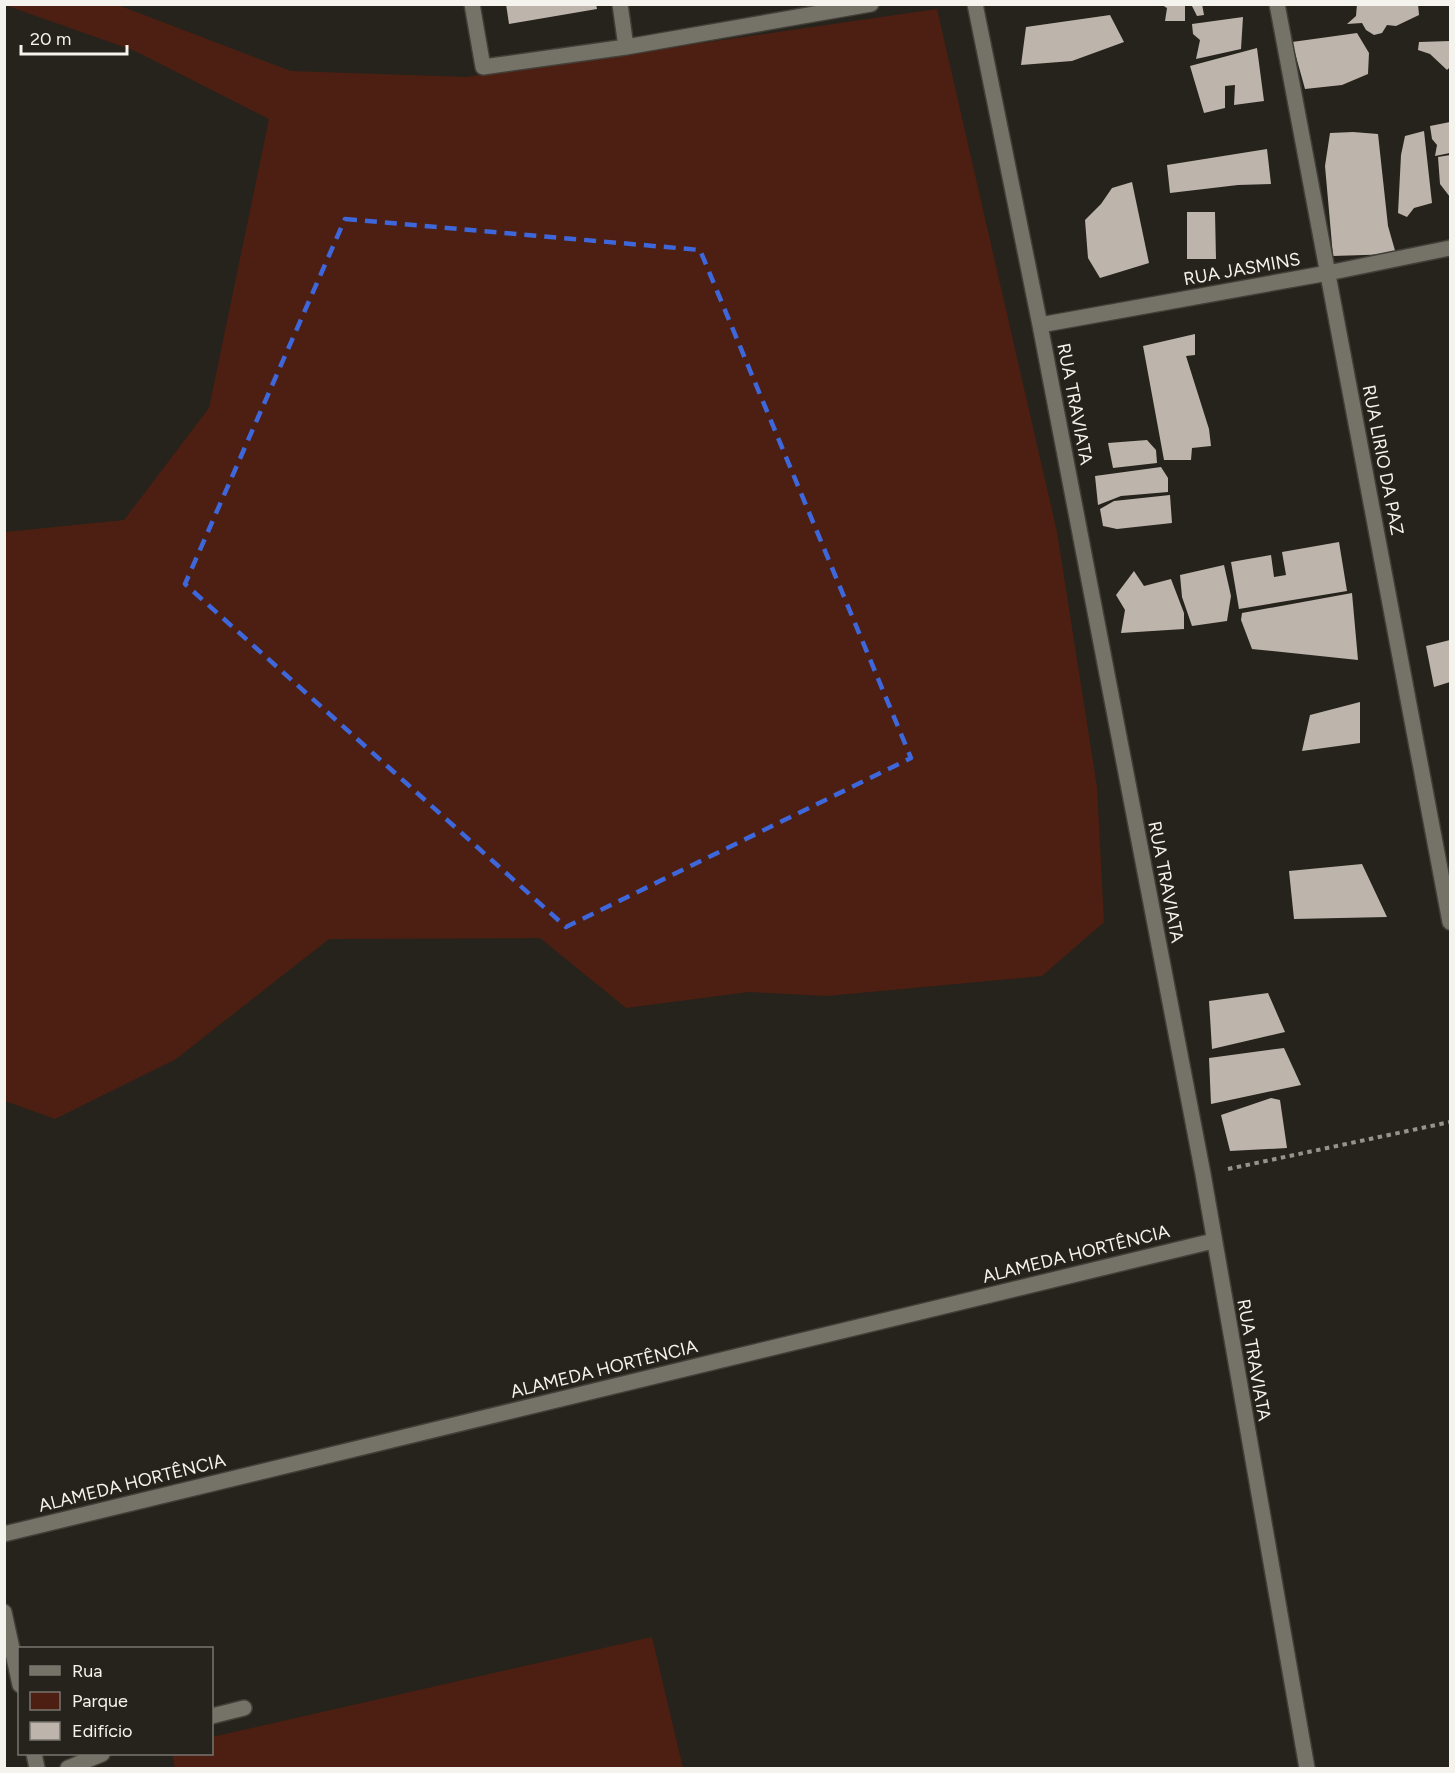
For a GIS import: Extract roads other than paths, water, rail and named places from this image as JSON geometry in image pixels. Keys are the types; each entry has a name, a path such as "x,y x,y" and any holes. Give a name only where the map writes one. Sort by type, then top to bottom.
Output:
{"street":[{"path":"472,4 483,67 626,47 813,10 871,4"},
{"path":"620,4 626,47"},
{"name":"RUA TRAVIATA","path":"975,4 1040,325 1203,1174 1306,1768"},
{"name":"RUA LIRIO DA PAZ","path":"1277,4 1450,922"},
{"name":"RUA JASMINS","path":"1040,325 1328,273 1450,248"},
{"name":"ALAMEDA HORTÊNCIA","path":"4,1534 1213,1241"},
{"path":"4,1612 18,1676"},
{"path":"213,1716 244,1708"},
{"path":"68,1768 100,1755"}]}
